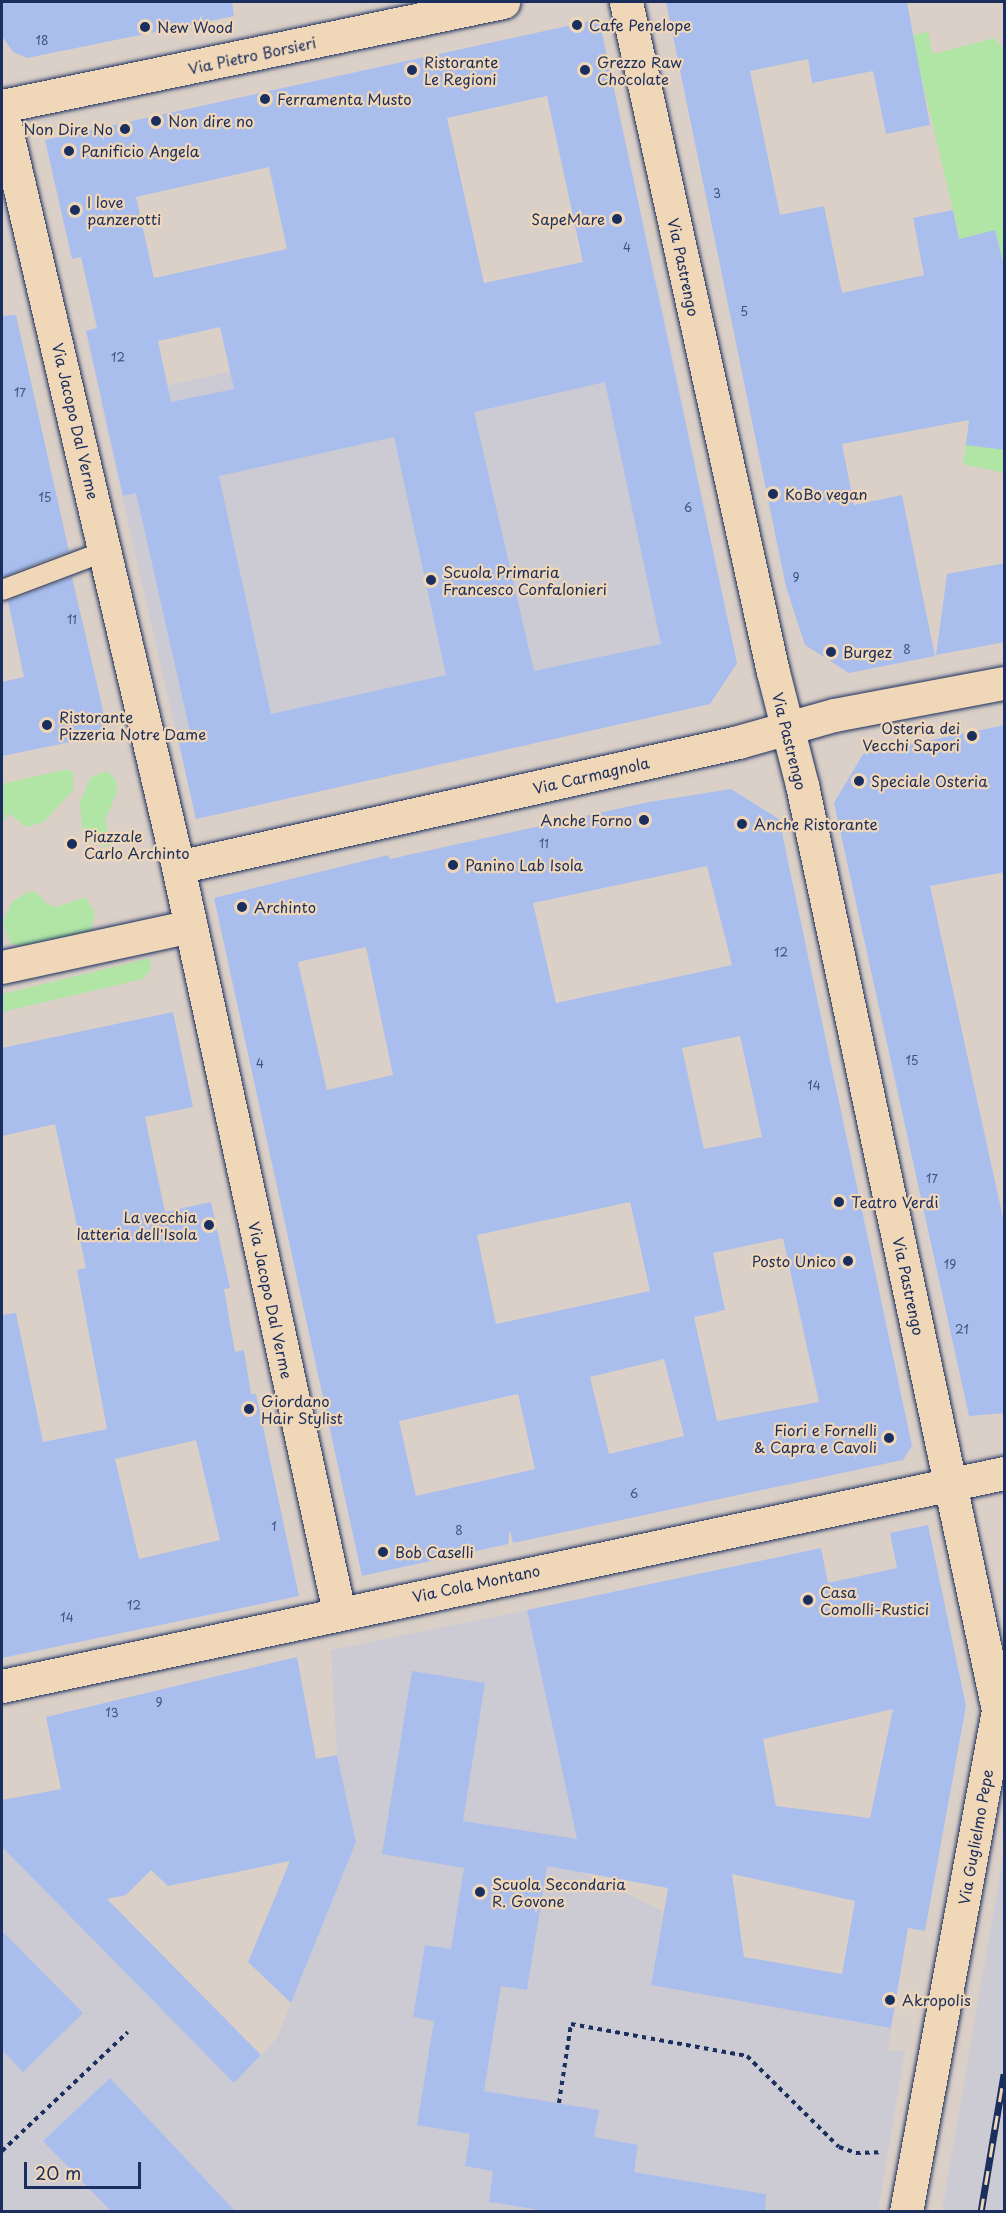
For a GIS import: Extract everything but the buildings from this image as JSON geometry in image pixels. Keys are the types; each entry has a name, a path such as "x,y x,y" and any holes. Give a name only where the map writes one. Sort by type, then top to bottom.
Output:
{"street":[{"name":"Via Pietro Borsieri","path":"2,106 503,2"},
{"name":"Via Pastrengo","path":"626,2 788,728 951,1481"},
{"name":"Via Jacopo Dal Verme","path":"2,112 178,867"},
{"name":"Via Carmagnola","path":"178,867 788,728 834,715 1005,682"},
{"path":"2,967 191,926 178,867"},
{"name":"Via Jacopo Dal Verme","path":"191,926 339,1612"},
{"path":"951,1481 1005,1473"},
{"name":"Via Cola Montano","path":"2,1686 951,1481"},
{"name":"Via Guglielmo Pepe","path":"906,2211 998,1710 951,1481"}],"lane":[{"path":"2,590 106,551"}],"path":[{"path":"559,2103 571,2024 747,2056 760,2064 839,2147 856,2153 888,2151"},
{"path":"2,2151 128,2032"}],"shaded area":[{"name":"Scuola Primaria Francesco Confalonieri","path":"656,279 737,664 710,704 196,819 100,400"},
{"name":"Scuola Secondaria R. Govone","path":"527,1610 584,1873 663,1911 651,1985 891,2028 888,2050 905,2051 878,2211 2,2211 2,1847 234,2083 277,2038 356,1842 337,1755 331,1650"},
{"path":"1004,1851 1004,2211 942,2211"}],"green space":[{"path":"928,32 933,54 994,38 1004,50 1004,473 963,464 983,335 913,35"},
{"path":"68,769 73,773 73,790 44,822 26,827 9,813 2,825 2,784"},
{"path":"107,771 116,780 117,792 105,820 111,845 105,847 91,841 82,827 80,803 90,778"},
{"path":"28,892 36,892 47,904 57,907 85,897 95,912 91,932 20,946 10,943 3,921 12,902"},
{"path":"150,958 151,969 143,979 2,1012 2,994"}],"railway":[{"path":"981,2212 1004,2074"}],"place":[{"name":"Cafe Penelope","path":"577,25"},
{"name":"New Wood","path":"145,27"},
{"name":"Ristorante Le Regioni","path":"412,70"},
{"name":"Grezzo Raw Chocolate","path":"585,70"},
{"name":"Ferramenta Musto","path":"265,99"},
{"name":"Non dire no","path":"156,121"},
{"name":"Non Dire No","path":"125,129"},
{"name":"Panificio Angela","path":"69,151"},
{"name":"I love panzerotti","path":"75,210"},
{"name":"SapeMare","path":"617,219"},
{"name":"KoBo vegan","path":"773,494"},
{"name":"Scuola Primaria Francesco Confalonieri","path":"431,580"},
{"name":"Burgez","path":"831,652"},
{"name":"Ristorante Pizzeria Notre Dame","path":"47,725"},
{"name":"Osteria dei Vecchi Sapori","path":"972,736"},
{"name":"Speciale Osteria","path":"859,781"},
{"name":"Anche Forno","path":"644,820"},
{"name":"Anche Ristorante","path":"742,824"},
{"name":"Piazzale Carlo Archinto","path":"72,844"},
{"name":"Panino Lab Isola","path":"453,865"},
{"name":"Archinto","path":"242,907"},
{"name":"Teatro Verdi","path":"839,1202"},
{"name":"La vecchia latteria dell'Isola","path":"209,1225"},
{"name":"Posto Unico","path":"848,1261"},
{"name":"Giordano Hair Stylist","path":"249,1409"},
{"name":"Fiori e Fornelli & Capra e Cavoli","path":"889,1438"},
{"name":"Bob Caselli","path":"383,1552"},
{"name":"Casa Comolli-Rustici","path":"808,1600"},
{"name":"Scuola Secondaria R. Govone","path":"480,1892"},
{"name":"Akropolis","path":"890,2000"}]}
